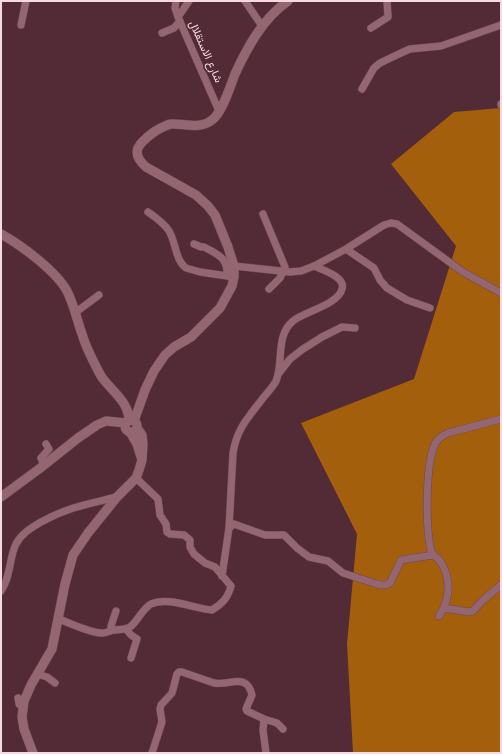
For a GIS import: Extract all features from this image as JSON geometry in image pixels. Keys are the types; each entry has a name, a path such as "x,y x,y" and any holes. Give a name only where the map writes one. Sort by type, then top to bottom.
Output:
{"main road":[{"path":"130,426 144,390 154,371 165,355 174,347 191,337 220,308 232,286 230,277 234,266 215,215 208,206 196,195 146,167 140,161 137,153 138,146 160,129 170,124 196,126 206,124 216,117 250,44 262,26 279,7 288,1"},
{"path":"1,234 20,247 53,274 67,291 76,312 82,336 102,377 124,403 129,413 130,426"},
{"path":"1,497 78,438 97,425 106,421 130,426 142,435 142,460 136,478 117,497 88,533 73,555 65,584 52,649 25,697 22,707 24,729 33,753"}],"street":[{"path":"21,25 26,1"},
{"name":"شارع الاستقلال","path":"176,1 175,8 179,19 219,112"},
{"path":"162,33 174,28 189,1"},
{"path":"246,1 262,26"},
{"path":"372,28 388,17 387,1"},
{"path":"362,89 374,68 380,63 401,53 410,49 441,46 501,25"},
{"path":"148,212 169,230 180,260 186,268 230,277 226,261 204,247 194,244"},
{"path":"263,214 285,267 284,271 274,285 269,289"},
{"path":"234,266 284,271 301,271 314,266 346,249 384,225 392,223 397,224 463,272 501,293"},
{"path":"346,249 374,268 380,280 387,288 407,300 430,308"},
{"path":"222,576 228,528 235,442 243,425 275,383 278,375 282,340 288,326 296,319 324,306 339,294 342,289 342,283 339,278 314,266"},
{"path":"76,312 99,295"},
{"path":"278,375 290,359 317,340 342,327 355,328"},
{"path":"439,616 444,608 448,592 447,578 440,561 433,555 430,547 427,483 433,449 436,442 448,433 501,419"},
{"path":"44,465 41,458 49,449 46,444"},
{"path":"59,619 104,633 112,630 126,629 131,626 151,604 160,602 174,602 212,610 219,606 229,593 231,586 215,567 205,563 194,554 190,547 190,540 184,535 170,534 167,532 166,524 160,515 158,499 136,478"},
{"path":"1,591 8,574 12,553 23,533 55,514 68,509 83,504 117,497"},
{"path":"228,528 234,524 265,535 284,536 310,557 317,557 328,561 343,573 380,585 390,583 401,560 433,555"},
{"path":"444,608 469,612 473,611 482,601 501,585"},
{"path":"112,630 111,626 116,611"},
{"path":"126,629 137,639 131,658"},
{"path":"152,753 162,722 160,709 161,705 172,693 176,676 179,672 218,684 235,681 245,683 251,690 252,695 246,708 248,711 264,719 277,723 283,729"},
{"path":"37,674 47,676 55,683"},
{"path":"18,698 19,704 22,707"},
{"path":"264,719 263,730 266,753"}],"shaded area":[{"path":"501,108 501,753 353,753 347,644 357,534 301,423 414,379 456,246 391,164 454,112"}]}
